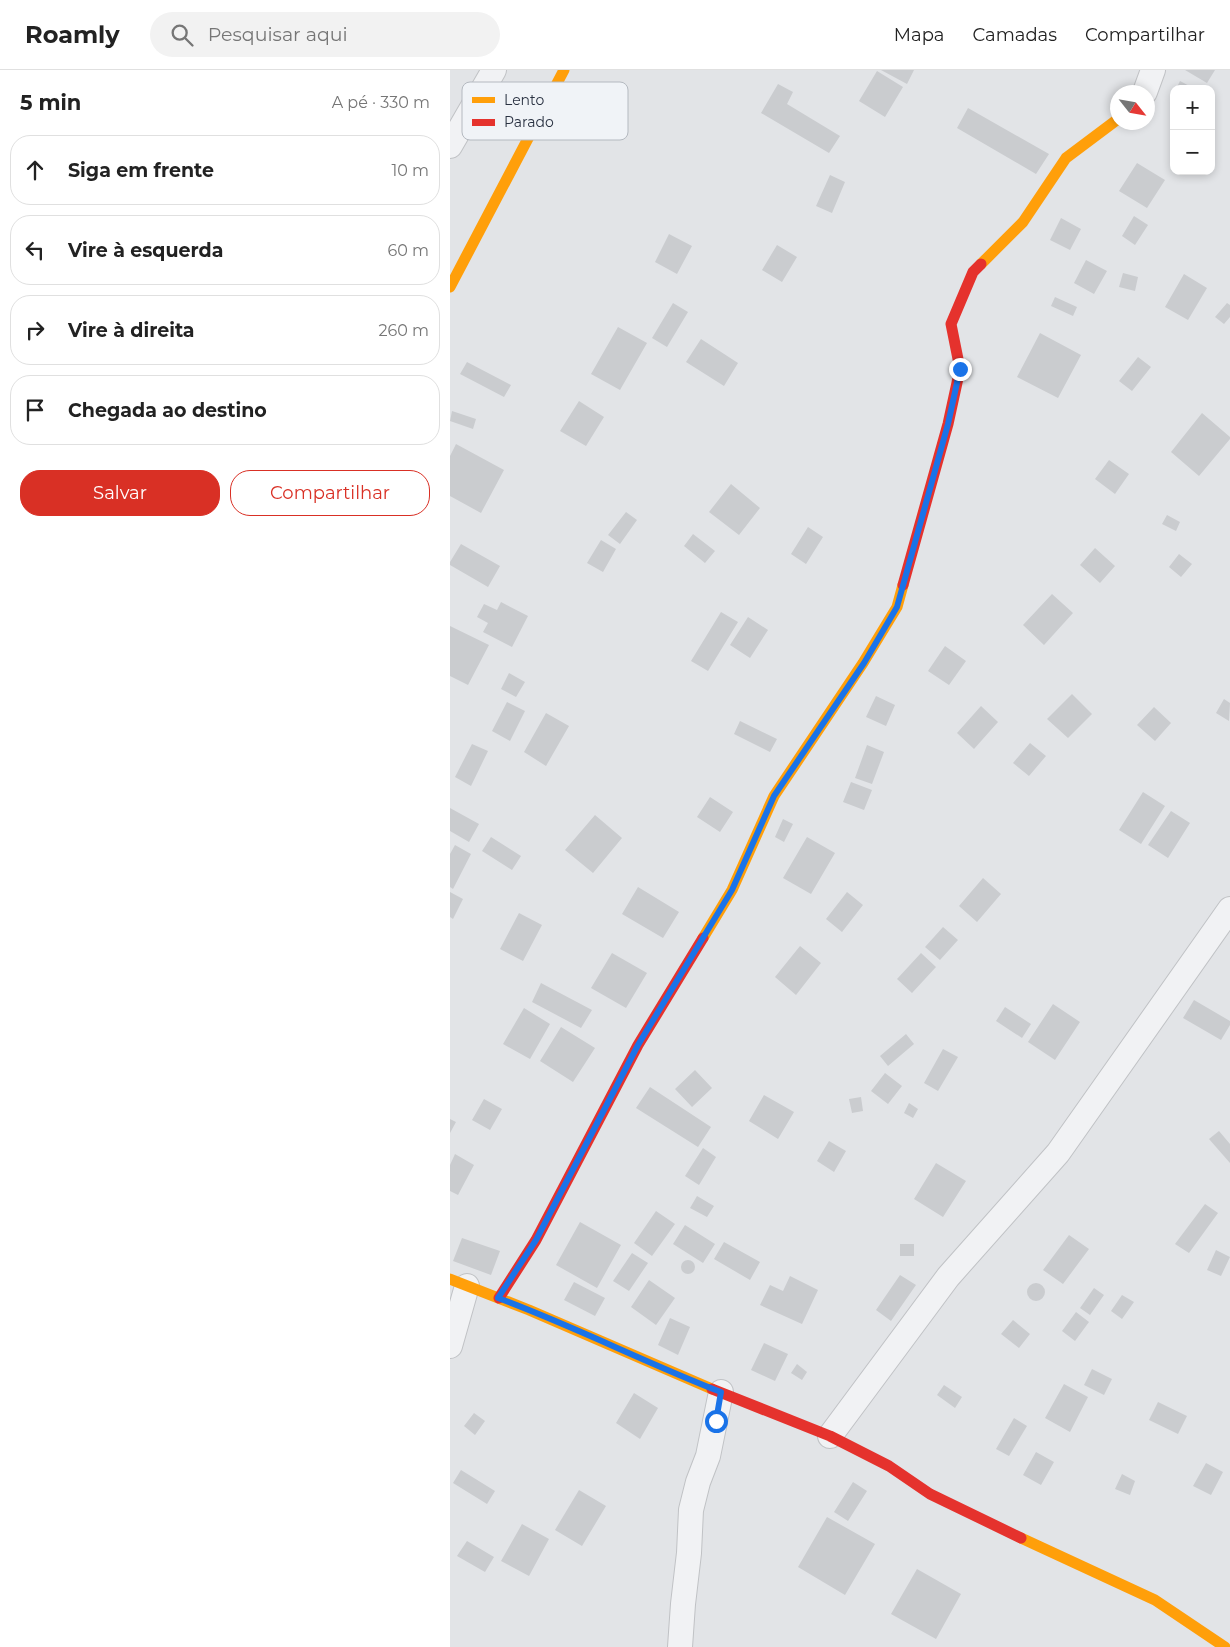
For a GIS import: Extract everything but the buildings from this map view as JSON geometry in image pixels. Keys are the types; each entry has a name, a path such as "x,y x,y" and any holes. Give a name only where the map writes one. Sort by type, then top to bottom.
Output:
{"street":[{"path":"487,82 494,70"},
{"path":"558,82 564,70"},
{"path":"1148,85 1153,70"},
{"path":"450,146 462,125"},
{"path":"498,1298 536,1240 638,1045 732,890 774,796 864,663 897,607 948,424 960,369 951,324 973,272 1023,222 1066,158 1110,125"},
{"path":"450,287 527,140"},
{"path":"830,1436 948,1277 1058,1153 1230,909"},
{"path":"450,1346 459,1282 529,1310 670,1372 830,1436 889,1466 930,1494 1155,1600 1225,1647"},
{"path":"680,1647 691,1510 698,1482 708,1456 721,1392"}],"traffic: slow":[{"path":"558,82 564,70"},
{"path":"981,264 1023,222 1066,158 1110,125"},
{"path":"450,287 527,140"},
{"path":"703,938 732,890 774,796 863,663 897,607 903,585"},
{"path":"450,1279 529,1310 712,1389"},
{"path":"1021,1538 1155,1600 1225,1647"}],"traffic: jam":[{"path":"903,585 948,424 960,369 951,324 973,272 981,264"},
{"path":"499,1298 536,1240 638,1045 703,938"},
{"path":"712,1389 830,1436 889,1466 930,1494 1021,1538"}],"route":[{"path":"716,1421 721,1392 498,1298 536,1240 638,1045 732,890 774,796 864,663 897,607 948,424 960,369"}]}
